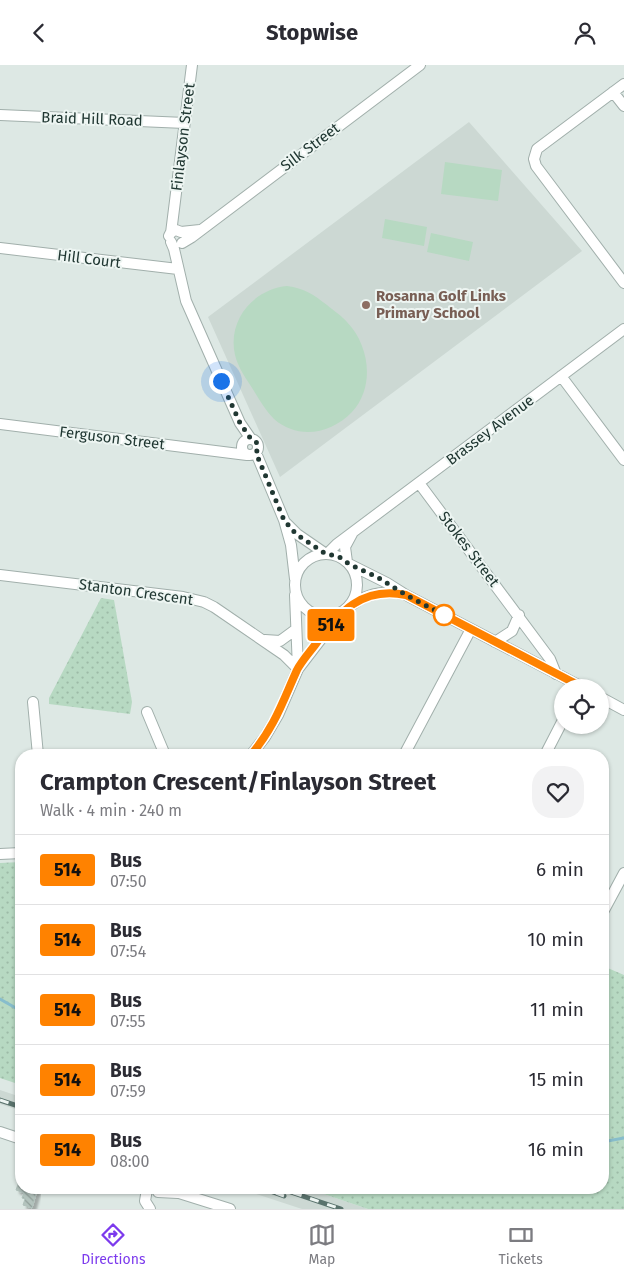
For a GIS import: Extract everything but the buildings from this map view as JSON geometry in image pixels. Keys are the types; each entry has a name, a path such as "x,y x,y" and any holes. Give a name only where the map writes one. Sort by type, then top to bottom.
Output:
{"street":[{"name":"Finlayson Street","path":"192,65 175,208 178,237 178,269 191,314 240,423 248,448"},
{"name":"Silk Street","path":"178,237 200,230 420,65"},
{"path":"624,84 537,149 534,159 536,166 624,283"},
{"path":"613,92 624,106"},
{"name":"Braid Hill Road","path":"0,115 185,123"},
{"name":"Hill Court","path":"0,248 178,269"},
{"name":"Brassey Avenue","path":"326,554 333,546 420,483 624,329"},
{"path":"561,376 624,460"},
{"name":"Ferguson Street","path":"0,424 224,451 248,448"},
{"path":"248,448 262,469 284,520 291,545 297,597 302,605 314,614 328,617 372,595 388,593 406,595"},
{"name":"Stokes Street","path":"420,483 519,615 550,659 556,674"},
{"path":"284,520 296,534 326,554"},
{"path":"256,749 278,715 298,669 353,601 357,591 355,574 348,563 346,545 356,530"},
{"path":"298,669 295,630 295,585 299,569 305,562 316,555 326,554 338,556 406,595 566,679"},
{"name":"Stanton Crescent","path":"0,575 193,599 214,607 286,656 298,669"},
{"path":"495,642 512,631 519,615"},
{"path":"407,749 471,629"},
{"path":"262,639 270,642 278,641 295,630"},
{"path":"33,702 37,749"},
{"path":"609,702 624,710"},
{"path":"147,712 162,749"},
{"path":"548,749 556,734"},
{"path":"0,854 15,853"},
{"path":"609,901 624,873"},
{"path":"0,1132 15,1137"},
{"path":"152,1209 154,1194"},
{"path":"182,1194 230,1209"}],"shaded area":[{"name":"Rosanna Golf Links Primary School","path":"469,122 582,251 280,477 208,317"},
{"path":"0,1090 15,1095 15,1109 0,1104"},
{"path":"256,1194 324,1194 368,1209 302,1209"}],"green space":[{"path":"445,162 502,170 498,201 441,194"},
{"path":"385,219 427,227 424,246 382,238"},
{"path":"431,233 473,242 469,261 427,252"},
{"path":"287,286 299,288 322,301 343,318 355,332 365,354 367,379 359,402 344,419 334,425 314,432 293,430 283,426 274,419 263,406 238,365 235,355 235,330 246,308 264,293 275,288"},
{"path":"101,598 114,600 132,702 130,714 49,704 49,698"},
{"path":"15,862 15,1083 0,1078 0,863"},
{"path":"609,969 624,975 624,1209 368,1209 324,1194 609,1194"}],"waterway":[{"path":"0,999 15,1008"},
{"path":"609,1141 624,1138"}],"railway":[{"path":"0,1100 15,1105"},
{"path":"278,1194 284,1196"},
{"path":"297,1194 341,1209"}],"bus line":[{"name":"514","path":"256,749 278,715 298,669 341,613 366,596 381,593 406,595 567,679"}],"place":[{"name":"Rosanna Golf Links Primary School","path":"366,305"}],"route":[{"path":"221,381 240,423 251,439 257,443 256,453 262,469 284,520 294,532 326,554 338,556 349,564 377,577 444,615"}]}
